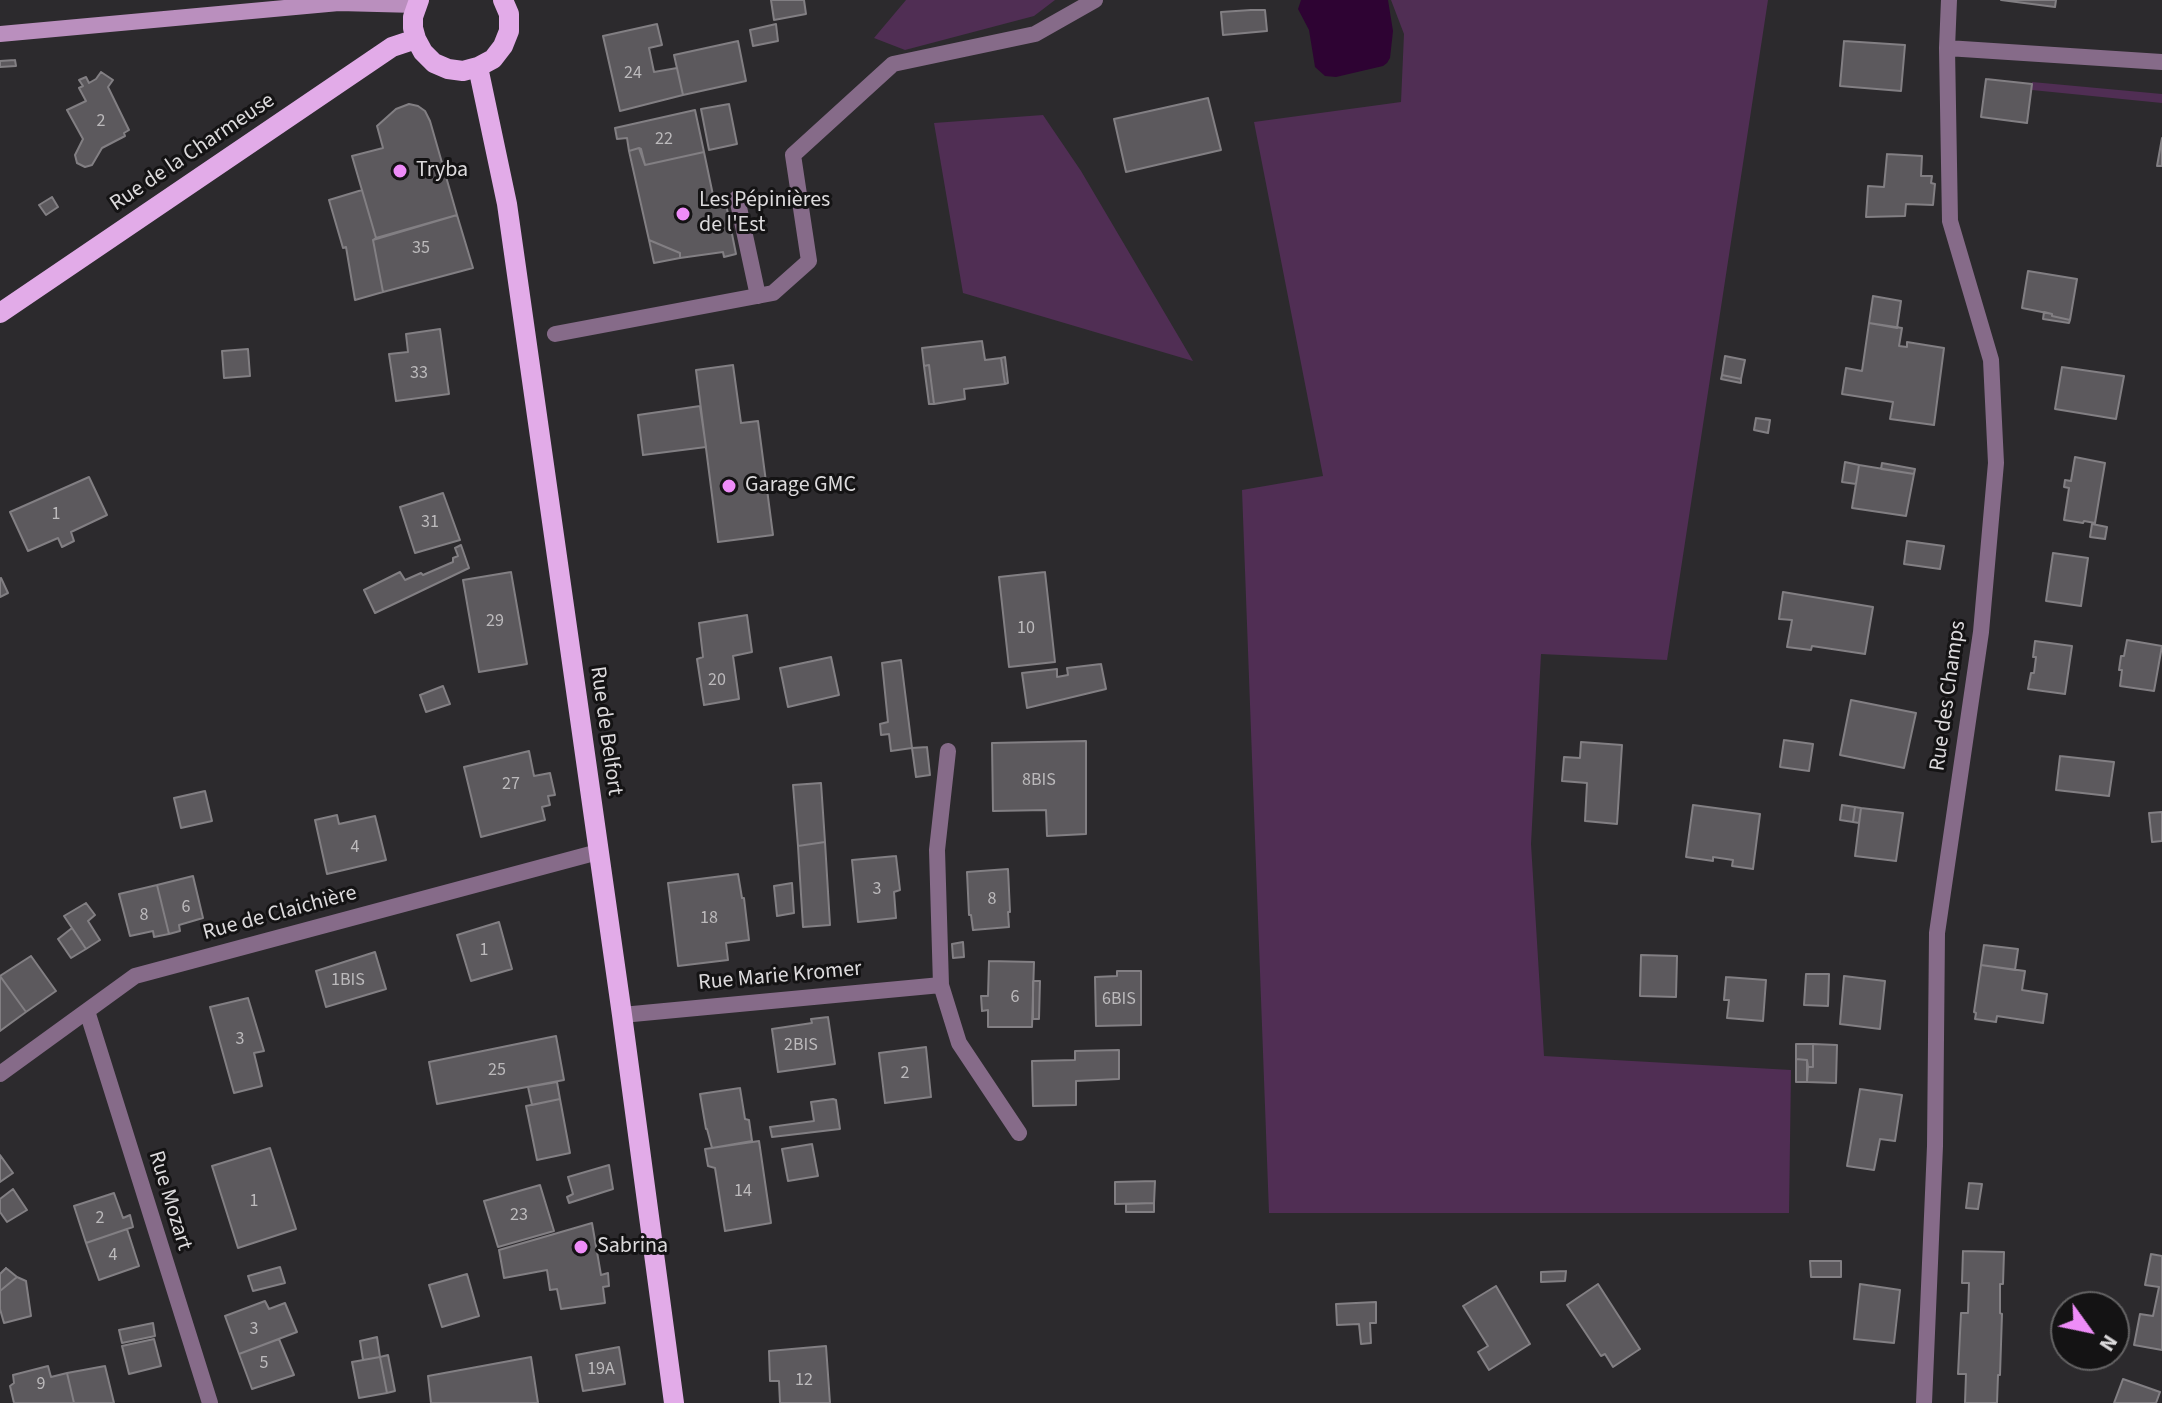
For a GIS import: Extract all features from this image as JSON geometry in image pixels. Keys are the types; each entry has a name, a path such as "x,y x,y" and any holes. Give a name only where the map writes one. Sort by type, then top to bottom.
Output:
{"main road":[{"path":"418,3 413,28 423,52 434,63 463,71 493,59 503,46 509,31 509,14 503,0"},
{"name":"Rue de la Charmeuse","path":"0,313 392,47 416,39"},
{"name":"Rue de Belfort","path":"478,67 503,177 674,1403"}],"street":[{"path":"555,334 773,293 809,261 793,155 893,64 1035,34 1095,0"},
{"name":"Rue des Champs","path":"1924,1403 1935,1146 1937,933 1981,632 1996,463 1991,360 1950,221 1949,0"},
{"path":"0,34 339,3 418,3"},
{"path":"1947,48 2162,62"},
{"path":"737,198 758,296"},
{"path":"948,751 937,850 941,985 959,1043 1019,1133"},
{"name":"Rue de Claichière","path":"0,1074 135,976 598,852"},
{"name":"Rue Marie Kromer","path":"622,1015 941,985"},
{"name":"Rue Mozart","path":"87,1011 210,1403"}],"shaded area":[{"path":"906,0 1055,0 1034,16 905,50 874,38"},
{"path":"1301,0 1388,0 1393,31 1387,63 1336,77 1325,76 1315,67 1309,30 1298,9"},
{"path":"1391,0 1768,0 1667,660 1541,654 1531,844 1544,1056 1791,1070 1789,1213 1269,1213 1242,490 1323,476 1254,122 1401,102 1404,34"},
{"path":"2032,82 2162,94 2162,103 2032,90"},
{"path":"1043,115 1081,171 1193,361 963,293 934,123"}],"building":[{"path":"771,0 804,0 806,14 774,20"},
{"path":"2001,0 2056,0 2055,7"},
{"path":"1265,10 1267,31 1223,35 1221,12"},
{"path":"657,24 662,45 649,48 654,72 677,68 683,95 620,111 603,36"},
{"path":"776,24 778,41 753,46 750,30"},
{"path":"738,41 746,81 683,95 674,55"},
{"path":"1844,41 1905,45 1901,91 1840,86"},
{"path":"15,60 16,66 0,67 0,61"},
{"path":"101,72 113,80 108,87 129,130 124,133 125,136 102,148 92,165 85,167 77,163 75,155 83,139 67,110 86,101 79,88 83,86 79,80 86,77 89,83"},
{"path":"1986,79 2032,84 2027,123 1981,117"},
{"path":"1208,98 1221,150 1126,172 1114,119"},
{"name":"Tryba","path":"409,104 425,111 430,121 457,215 376,238 352,156 383,148 377,126 396,109"},
{"path":"729,104 737,144 709,150 701,109"},
{"path":"695,110 704,152 645,165 641,149 629,151 627,138 617,139 615,128"},
{"path":"2162,138 2162,166 2157,166"},
{"path":"639,148 645,165 704,152 714,200 725,199 736,254 724,257 723,252 680,258 680,253 649,240 629,151"},
{"path":"1887,154 1922,156 1921,176 1932,176 1931,183 1935,184 1933,205 1906,204 1905,216 1866,217 1868,186 1884,187"},
{"path":"362,190 376,238 373,240 383,292 355,300 346,247 343,248 329,200"},
{"path":"52,197 58,207 46,215 39,205"},
{"path":"457,215 473,268 383,292 373,240"},
{"path":"649,240 680,253 680,258 654,263"},
{"path":"2028,271 2077,279 2070,320 2022,308"},
{"path":"1873,296 1901,301 1897,328 1869,323"},
{"path":"2044,312 2070,320 2069,323 2043,319"},
{"path":"1869,323 1902,328 1899,346 1907,347 1907,342 1944,348 1934,425 1890,419 1893,402 1842,394 1846,368 1862,371"},
{"path":"440,329 449,394 396,401 389,354 408,352 406,334"},
{"path":"982,341 985,360 1001,358 1005,384 964,389 965,399 934,404 929,365 924,366 922,348"},
{"path":"248,349 250,376 224,378 222,351"},
{"path":"1725,356 1745,360 1741,379 1722,375"},
{"path":"1005,357 1008,383 1005,384 1001,358"},
{"path":"733,365 741,423 758,421 773,535 718,542 696,370"},
{"path":"929,365 934,404 929,404 924,366"},
{"path":"2062,367 2124,376 2116,419 2055,409"},
{"path":"1722,375 1741,379 1741,383 1721,379"},
{"path":"700,406 706,447 643,455 638,415"},
{"path":"1756,418 1770,420 1768,433 1754,430"},
{"path":"2075,457 2105,463 2095,523 2064,520 2069,488 2064,487 2065,480 2071,481"},
{"path":"1845,462 1859,465 1856,484 1842,482"},
{"path":"1882,463 1915,469 1914,474 1881,469"},
{"path":"1859,465 1914,474 1906,516 1852,508"},
{"path":"89,477 107,515 71,532 74,541 62,547 58,538 28,551 10,512"},
{"path":"443,493 460,540 415,553 400,507"},
{"path":"2092,524 2107,527 2105,539 2090,537"},
{"path":"1907,541 1944,546 1940,569 1904,564"},
{"path":"461,545 469,568 375,613 364,590 400,572 405,580 453,562 453,558 458,556 455,548"},
{"path":"2053,553 2088,558 2081,606 2046,601"},
{"path":"511,572 527,664 479,672 463,580"},
{"path":"1045,572 1055,662 1009,667 999,577"},
{"path":"0,579 8,593 0,597"},
{"path":"1783,592 1873,607 1865,654 1812,646 1811,650 1787,647 1792,620 1779,619"},
{"path":"747,615 752,652 733,656 739,699 704,705 697,659 703,657 699,623"},
{"path":"2127,640 2162,646 2154,691 2120,686 2121,656 2124,656"},
{"path":"2035,641 2072,646 2065,694 2028,689 2031,673 2034,673"},
{"path":"831,657 839,695 788,707 780,668"},
{"path":"901,660 912,748 891,751 889,734 881,735 880,724 888,722 882,663"},
{"path":"1101,664 1106,689 1027,708 1022,673 1057,669 1057,677 1068,675 1067,668"},
{"path":"443,686 450,704 426,712 420,695"},
{"path":"1851,700 1916,713 1904,768 1840,755"},
{"path":"1784,740 1813,744 1809,771 1780,767"},
{"path":"1086,741 1086,834 1047,836 1046,810 993,811 992,743"},
{"path":"1581,742 1622,745 1617,824 1585,821 1587,783 1562,781 1564,757 1580,758"},
{"path":"927,747 930,775 916,777 912,748"},
{"path":"529,751 534,776 550,773 555,795 548,796 550,805 542,807 545,820 481,837 464,767"},
{"path":"2060,756 2114,762 2109,796 2056,790"},
{"path":"821,783 825,842 798,846 793,785"},
{"path":"205,791 212,821 181,828 174,798"},
{"path":"1693,805 1760,814 1753,869 1732,866 1733,860 1686,857"},
{"path":"1842,805 1855,807 1853,822 1840,820"},
{"path":"1855,807 1861,808 1859,823 1853,822"},
{"path":"1861,808 1903,813 1896,861 1855,856"},
{"path":"2162,812 2162,841 2152,842 2149,813"},
{"path":"337,815 339,824 375,816 386,860 327,874 315,820"},
{"path":"825,842 830,925 803,927 798,846"},
{"path":"896,856 900,890 894,892 896,918 858,922 852,860"},
{"path":"1008,869 1009,927 973,930 969,915 967,872"},
{"path":"738,874 749,940 726,943 728,960 678,966 668,883"},
{"path":"193,876 203,918 179,925 180,931 169,934 157,885"},
{"path":"792,883 794,913 777,916 774,886"},
{"path":"157,885 169,934 154,937 153,931 130,936 119,894"},
{"path":"86,903 95,915 88,921 100,940 86,949 64,916"},
{"path":"499,922 512,969 471,981 457,935"},
{"path":"72,928 86,949 71,958 58,939"},
{"path":"963,942 964,957 953,958 952,944"},
{"path":"1984,945 2018,949 2015,970 1981,965"},
{"path":"375,952 386,989 326,1007 316,971"},
{"path":"1641,955 1677,956 1676,997 1640,996"},
{"path":"31,956 56,991 26,1012 0,976"},
{"path":"989,961 1034,962 1032,1027 988,1027 988,1010 982,1011 981,996 988,996"},
{"path":"1981,965 2025,971 2022,990 2047,994 2043,1023 1997,1016 1996,1022 1975,1019"},
{"path":"1117,971 1141,971 1141,1025 1096,1026 1095,977 1117,976"},
{"path":"1806,974 1829,974 1828,1006 1804,1005"},
{"path":"0,976 26,1012 0,1031"},
{"path":"1844,976 1885,981 1880,1029 1840,1024"},
{"path":"1726,977 1766,980 1763,1021 1727,1018 1729,1000 1724,1000"},
{"path":"1033,981 1040,981 1039,1019 1033,1019"},
{"path":"248,998 264,1051 254,1053 262,1086 234,1093 210,1007"},
{"path":"828,1017 835,1064 778,1072 772,1029 812,1023 811,1019"},
{"path":"556,1036 564,1080 437,1104 429,1062"},
{"path":"1796,1044 1813,1044 1813,1067 1808,1067 1807,1060 1796,1059"},
{"path":"1813,1044 1837,1045 1836,1083 1807,1082 1808,1067 1813,1067"},
{"path":"926,1047 931,1097 885,1103 879,1053"},
{"path":"1119,1050 1119,1079 1076,1081 1076,1105 1033,1106 1032,1061 1075,1060 1075,1051"},
{"path":"1796,1059 1807,1060 1807,1082 1796,1082"},
{"path":"557,1082 560,1099 532,1105 528,1087"},
{"path":"740,1088 752,1141 712,1148 700,1094"},
{"path":"1860,1089 1902,1095 1895,1141 1880,1139 1874,1170 1847,1166"},
{"path":"560,1099 570,1153 537,1160 526,1106"},
{"path":"836,1100 840,1129 772,1137 770,1127 814,1121 811,1102"},
{"path":"759,1141 771,1223 725,1231 715,1168 708,1166 705,1149"},
{"path":"812,1144 818,1176 788,1181 782,1149"},
{"path":"270,1148 296,1229 238,1248 212,1166"},
{"path":"0,1155 13,1173 0,1182"},
{"path":"609,1165 613,1189 569,1203 567,1197 573,1194 568,1177"},
{"path":"1155,1181 1154,1203 1115,1204 1115,1182"},
{"path":"1969,1183 1982,1184 1978,1209 1966,1208"},
{"path":"540,1185 554,1231 498,1247 484,1201"},
{"path":"13,1189 27,1210 7,1222 0,1212 0,1199"},
{"path":"114,1193 123,1218 130,1215 133,1227 86,1243 74,1206"},
{"path":"1154,1203 1154,1212 1126,1212 1126,1204"},
{"path":"592,1223 601,1275 608,1273 609,1286 603,1287 605,1303 561,1309 557,1289 550,1290 547,1270 504,1278 499,1250"},
{"path":"127,1229 139,1266 99,1280 86,1243"},
{"path":"1963,1251 2004,1252 2003,1284 2000,1284 2002,1314 1997,1403 1965,1403 1966,1374 1958,1374 1961,1313 1968,1313 1969,1283 1962,1283"},
{"path":"2151,1254 2162,1256 2162,1350 2134,1345 2140,1314 2153,1316 2159,1287 2145,1285"},
{"path":"1810,1261 1841,1261 1841,1277 1811,1277"},
{"path":"280,1267 285,1283 253,1291 248,1276"},
{"path":"6,1268 17,1277 0,1291 0,1274"},
{"path":"1566,1271 1565,1281 1541,1282 1541,1272"},
{"path":"467,1274 479,1316 442,1327 429,1285"},
{"path":"17,1277 26,1281 31,1316 4,1323 0,1291"},
{"path":"1598,1284 1640,1349 1613,1367 1605,1354 1601,1356 1567,1305"},
{"path":"1860,1284 1900,1290 1894,1343 1854,1339"},
{"path":"1496,1286 1530,1344 1489,1370 1478,1352 1488,1346 1463,1306"},
{"path":"265,1301 269,1309 285,1303 297,1332 239,1354 225,1316"},
{"path":"1376,1302 1376,1323 1370,1323 1371,1343 1361,1344 1359,1324 1337,1325 1336,1304"},
{"path":"153,1323 155,1336 122,1343 119,1330"},
{"path":"377,1337 380,1357 363,1360 360,1341"},
{"path":"154,1339 161,1366 129,1374 122,1346"},
{"path":"279,1339 294,1375 252,1389 239,1354"},
{"path":"826,1346 830,1403 780,1403 779,1381 770,1381 769,1351"},
{"path":"619,1347 625,1384 583,1391 576,1355"},
{"path":"388,1355 395,1391 387,1393 380,1357"},
{"path":"380,1357 387,1393 359,1398 352,1362"},
{"path":"531,1357 538,1403 431,1403 428,1376"},
{"path":"48,1366 51,1377 67,1373 74,1403 14,1403 10,1386 14,1383 13,1375"},
{"path":"105,1366 114,1403 74,1403 67,1373"},
{"path":"2123,1379 2160,1392 2156,1403 2114,1403"}],"place":[{"name":"Tryba","path":"400,171"},
{"name":"Les Pépinières de l'Est","path":"683,214"},
{"name":"Garage GMC","path":"729,486"},
{"name":"Sabrina","path":"581,1247"}]}
